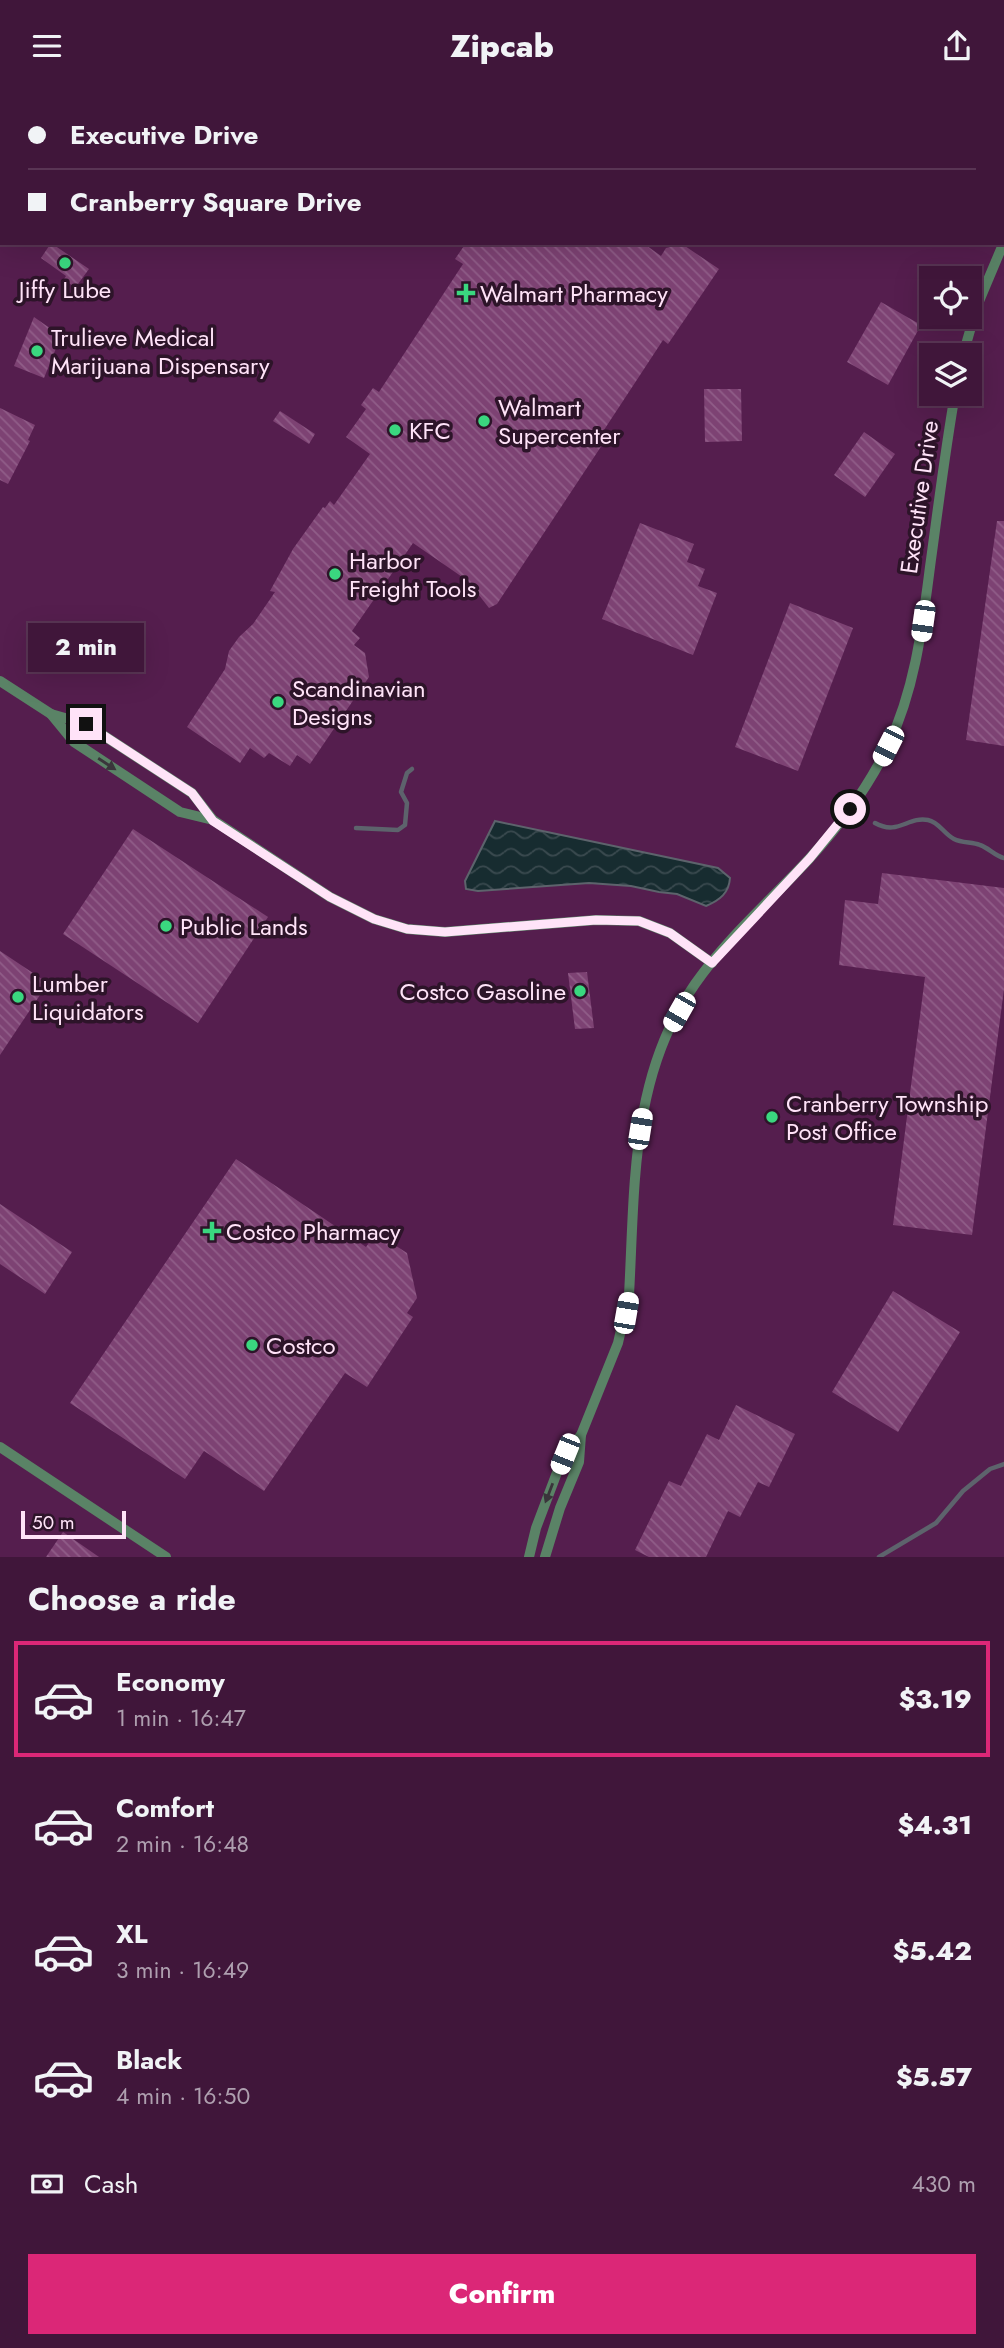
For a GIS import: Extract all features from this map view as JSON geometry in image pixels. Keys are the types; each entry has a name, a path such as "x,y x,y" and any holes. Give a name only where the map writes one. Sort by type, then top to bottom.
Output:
{"street":[{"path":"967,343 978,306 1003,245"},
{"name":"Executive Drive","path":"545,1557 579,1462 582,1435 618,1343 626,1313 635,1173 649,1079 668,1030 694,985 839,824 870,779 891,738 909,693 920,645 953,406"},
{"path":"0,681 51,714 86,724 142,760 192,793 213,821"},
{"path":"51,714 74,742 180,812 213,821 337,901 390,925 425,931 466,932 596,920 639,921 670,933 712,963"},
{"name":"Executive Drive","path":"529,1557 536,1528 565,1454 582,1435"},
{"path":"0,1447 166,1557"}],"water":[{"path":"495,821 718,868 730,878 728,888 716,901 706,906 677,894 631,886 589,883 478,891 466,889 465,881"}],"building":[{"name":"Jiffy Lube","path":"50,245 54,245 89,269 75,288 64,279 66,276 41,258"},
{"name":"Walmart Supercenter","path":"465,245 646,245 661,256 666,248 683,245 719,269 668,344 663,340 602,433 608,436 497,604 489,608 468,581 413,543 352,631 360,638 354,645 365,653 369,677 310,764 297,755 290,766 269,753 264,758 250,748 240,763 187,727 225,669 229,651 253,624 275,592 270,591 293,549 323,507 330,501 334,505 370,454 346,437 366,409 361,405 373,388 379,392 463,264 455,259"},
{"path":"881,302 919,324 919,329 888,385 847,362"},
{"name":"Trulieve Medical Marijuana Dispensary","path":"34,317 61,336 44,378 14,366"},
{"path":"704,389 741,389 742,441 705,442"},
{"path":"0,408 35,425 28,440 30,441 8,484 0,480"},
{"path":"280,411 315,434 309,444 273,421"},
{"path":"864,432 895,454 865,497 834,475"},
{"path":"997,521 1004,521 1004,746 966,740"},
{"path":"640,523 694,544 687,562 705,569 698,586 717,593 693,655 602,619"},
{"path":"790,603 853,628 798,771 735,747"},
{"name":"Public Lands","path":"133,829 268,917 198,1023 63,934"},
{"path":"882,873 1004,888 1004,989 972,1235 893,1225 925,977 839,965 845,900 878,904"},
{"path":"0,951 48,983 0,1055"},
{"name":"Costco Gasoline","path":"587,972 594,1028 575,1029 568,973"},
{"name":"Costco","path":"236,1159 366,1247 376,1233 407,1253 417,1298 407,1313 413,1317 367,1387 345,1373 264,1491 204,1451 185,1479 70,1403"},
{"path":"0,1204 72,1252 45,1294 0,1264"},
{"path":"893,1291 960,1332 898,1432 832,1392"},
{"path":"736,1405 795,1434 769,1487 758,1482 740,1517 728,1511 706,1557 649,1557 635,1550 669,1481 681,1486 707,1434 719,1440"},
{"path":"63,1532 99,1557 46,1557"}],"waterway":[{"path":"356,828 398,830 405,825 407,803 401,792 407,773 412,769"},
{"path":"875,823 897,827 928,820 954,839 980,845 1004,858"},
{"path":"879,1557 936,1523 963,1491 990,1469 1004,1464"}],"place":[{"name":"Jiffy Lube","path":"65,263"},
{"name":"Walmart Pharmacy","path":"466,293"},
{"name":"Trulieve Medical Marijuana Dispensary","path":"37,351"},
{"name":"Walmart Supercenter","path":"484,421"},
{"name":"KFC","path":"395,430"},
{"name":"Harbor Freight Tools","path":"335,574"},
{"name":"Scandinavian Designs","path":"278,702"},
{"name":"Public Lands","path":"166,926"},
{"name":"Costco Gasoline","path":"580,991"},
{"name":"Lumber Liquidators","path":"18,997"},
{"name":"Cranberry Township Post Office","path":"772,1117"},
{"name":"Costco Pharmacy","path":"212,1231"},
{"name":"Costco","path":"252,1345"}],"route":[{"path":"86,724 192,793 213,821 330,897 374,919 407,929 445,932 614,919 639,921 670,933 712,963 810,858 850,809"}]}
